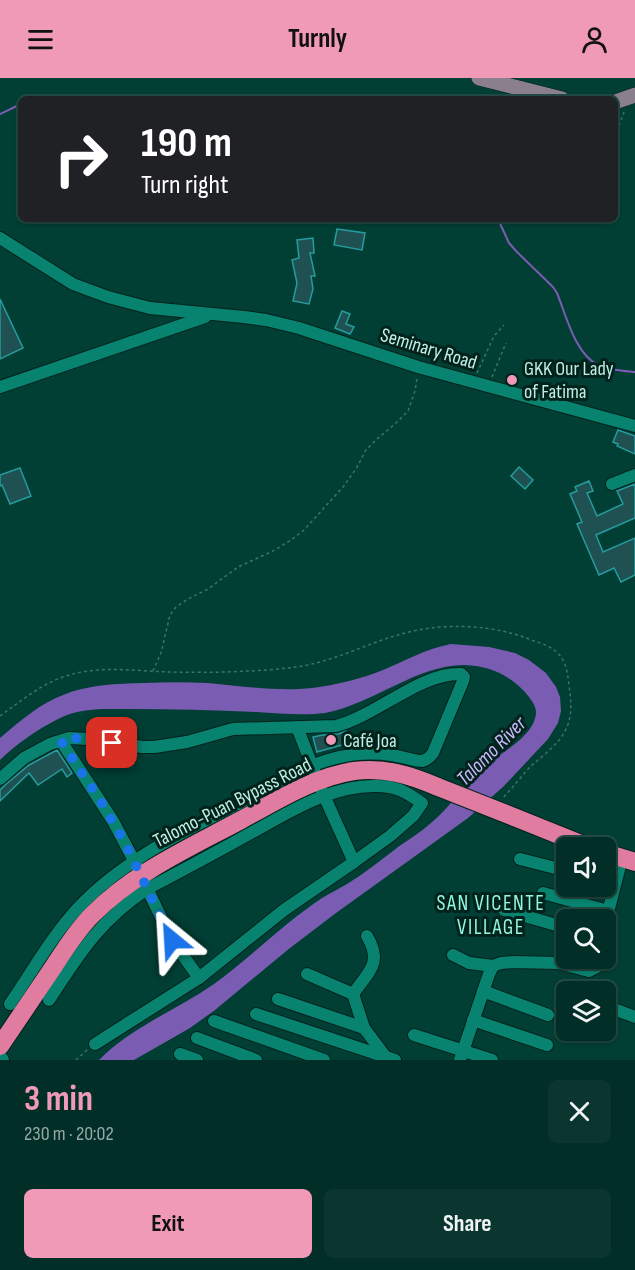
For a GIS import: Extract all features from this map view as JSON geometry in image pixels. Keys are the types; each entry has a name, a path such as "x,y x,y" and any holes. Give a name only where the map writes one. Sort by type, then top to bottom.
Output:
{"highway":[{"name":"Talomo-Puan Bypass Road","path":"0,1046 81,927 106,901 141,875 318,781 352,771 401,773 563,837"}],"main road":[{"path":"479,78 550,96"}],"street":[{"name":"Seminary Road","path":"0,238 46,268 88,291 150,308 266,320 299,328 418,367 635,426"},
{"path":"0,387 212,315"},
{"path":"612,484 635,475"},
{"path":"0,779 24,758 50,744 61,741 78,738 154,747 187,742 233,729 343,725 432,679 449,674 461,674 464,677 433,753 427,759 419,760 375,753 340,757 318,781"},
{"path":"297,727 298,734 354,862"},
{"path":"61,741 113,821 172,940 199,978"},
{"path":"95,1044 199,978 284,910 354,862 406,822 422,803 401,789 378,786 350,788 318,781"},
{"path":"520,859 556,868"},
{"path":"10,1004 66,921 96,890 116,873 141,875"},
{"path":"49,1000 81,951 101,927 131,900 141,875"},
{"path":"543,893 590,909"},
{"path":"504,910 556,925"},
{"path":"353,994 374,961 373,947 367,936"},
{"path":"453,955 469,963 493,966 513,962 556,963"},
{"path":"461,1055 493,966"},
{"path":"307,974 353,994 364,1028 389,1059"},
{"path":"483,991 548,1015"},
{"path":"278,999 364,1028"},
{"path":"616,1010 635,1017"},
{"path":"256,1014 389,1059"},
{"path":"473,1020 547,1045"},
{"path":"214,1021 324,1060"},
{"path":"414,1035 461,1055 492,1060"},
{"path":"197,1038 256,1060"},
{"path":"180,1054 197,1060"},
{"path":"0,1055 3,1060"}],"path":[{"path":"618,129 624,113 625,99"},
{"path":"473,382 494,336 504,325"},
{"path":"488,386 506,343"},
{"path":"153,672 161,653 170,615 176,607 208,589 238,567 275,550 304,530 343,487 366,450 408,411 415,391 418,367"},
{"path":"0,716 36,690 64,676 89,670 121,669 198,673 296,667 338,657 363,646 419,630 454,626 478,627 527,638 549,647 562,657 568,680 571,711 568,726 560,740 529,769 504,798"},
{"path":"76,1060 95,1044"}],"shaded area":[{"path":"451,644 489,647 515,653 546,673 560,697 561,711 558,723 548,739 504,786 468,818 336,913 190,1028 134,1060 99,1060 140,1028 214,984 308,908 360,875 427,826 449,805 476,772 521,739 534,722 535,708 523,690 509,678 493,670 465,665 447,666 413,677 361,702 325,713 161,709 83,711 47,725 0,760 0,738 46,703 83,689 113,684 176,682 273,689 312,688 366,676 424,652"}],"building":[{"path":"337,229 365,233 362,250 334,245"},
{"path":"313,238 314,253 310,253 315,276 311,276 313,289 309,304 293,301 297,283 292,260 299,258 297,240"},
{"path":"0,299 23,348 0,359"},
{"path":"342,311 350,314 346,324 354,327 350,334 335,328"},
{"path":"618,430 635,436 635,454 613,442"},
{"path":"519,467 533,480 525,489 511,476"},
{"path":"20,468 31,496 10,504 2,485 0,486 0,475"},
{"path":"589,481 593,491 587,493 597,516 623,504 617,491 635,484 635,518 596,535 603,552 635,538 635,575 621,582 614,568 599,575 577,524 582,522 570,494 577,491 575,487"},
{"path":"346,731 349,743 317,752 313,737"},
{"path":"57,750 72,773 67,777 62,769 38,785 29,773 0,801 0,790 5,785 29,765"}],"waterway":[{"path":"0,114 18,105"},
{"path":"499,222 509,243 557,293 572,333 590,360 602,367 635,372"}],"place":[{"name":"GKK Our Lady of Fatima","path":"512,380"},
{"name":"Café Joa","path":"331,740"}],"district":[{"name":"SAN VICENTE VILLAGE","path":"491,915"}],"route":[{"path":"112,743 78,738 61,741 113,821 172,940"}],"water label":[{"name":"Talomo River","path":"491,751"}]}
